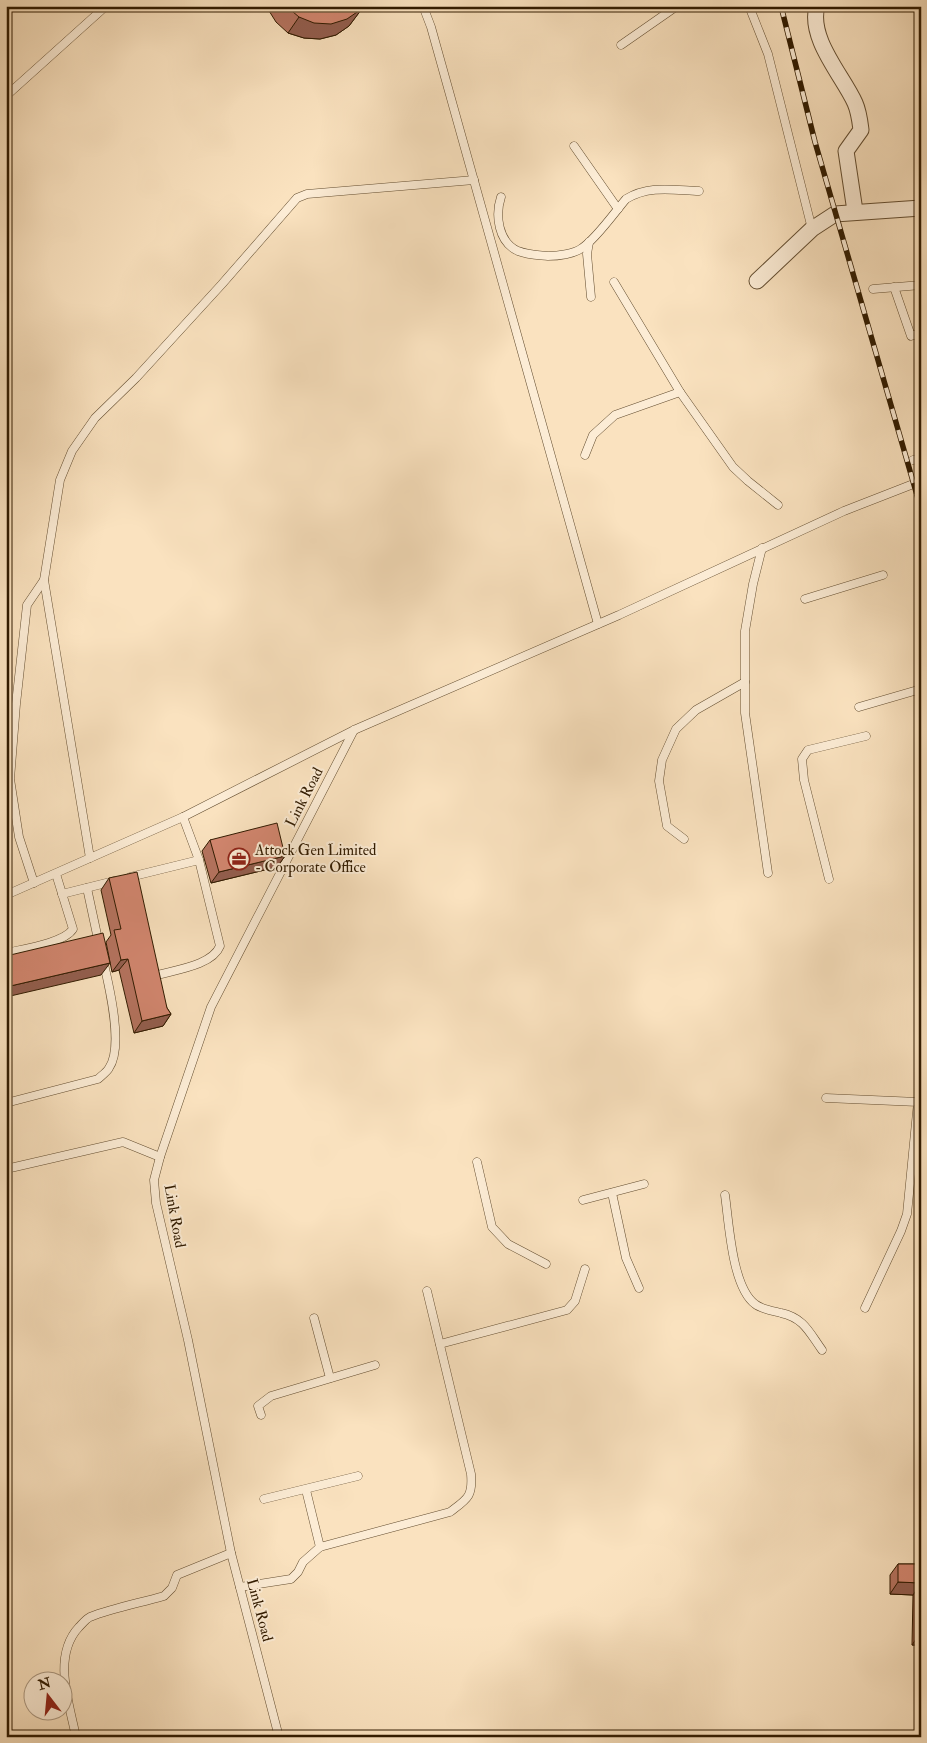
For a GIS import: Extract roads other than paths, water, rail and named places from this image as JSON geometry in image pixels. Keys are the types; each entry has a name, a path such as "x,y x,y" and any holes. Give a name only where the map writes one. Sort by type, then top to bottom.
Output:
{"street":[{"path":"817,6 815,14 816,25 827,57 856,104 860,121 861,130 846,150 855,211"},
{"path":"757,282 812,229 835,214 855,211 921,208"}],"lane":[{"path":"6,96 106,6"},
{"path":"422,6 432,27 598,624"},
{"path":"621,45 677,6"},
{"path":"749,6 768,54 812,229"},
{"path":"574,146 618,209"},
{"path":"90,858 44,580 60,480 72,451 95,418 136,378 297,198 307,194 474,180"},
{"path":"500,197 497,209 500,228 506,240 516,250 536,255 555,256 581,249 626,199 634,194 653,189 699,191"},
{"path":"589,242 587,254 591,297"},
{"path":"614,282 680,392 733,467 778,505"},
{"path":"873,289 921,285"},
{"path":"894,287 911,336 921,333"},
{"path":"585,455 593,435 615,415 680,392"},
{"path":"6,896 182,817 354,730 598,624 844,511 921,481"},
{"path":"762,548 753,584 745,631 745,713 768,873"},
{"path":"805,599 883,575"},
{"path":"34,883 19,837 10,779 26,605 44,580"},
{"path":"684,839 666,826 658,781 662,760 676,729 696,710 745,682"},
{"path":"859,707 921,689"},
{"name":"Link Road","path":"279,1737 231,1553 188,1340 156,1203 154,1180 211,1007 354,730"},
{"path":"829,879 804,780 802,759 808,750 866,736"},
{"path":"154,976 199,964 210,959 220,946 199,860 182,817"},
{"path":"62,894 199,860"},
{"path":"6,953 70,935 73,929 56,874"},
{"path":"133,876 135,886"},
{"path":"6,1103 98,1079 109,1069 115,1050 114,1014 87,888"},
{"path":"152,967 156,984"},
{"path":"826,1098 918,1102 907,1214 865,1308"},
{"path":"6,1168 123,1142 160,1157"},
{"path":"477,1162 492,1227 508,1244 546,1264"},
{"path":"583,1200 644,1184"},
{"path":"612,1193 626,1258 639,1288"},
{"path":"725,1195 737,1274 744,1291 755,1304 769,1310 787,1314 804,1324 822,1350"},
{"path":"440,1344 567,1310 575,1301 585,1269"},
{"path":"240,1587 292,1579 303,1562 320,1547 450,1512 468,1499 472,1488 471,1474 427,1291"},
{"path":"314,1318 330,1378"},
{"path":"261,1415 258,1406 271,1396 375,1365"},
{"path":"264,1499 358,1476"},
{"path":"306,1490 320,1547"},
{"path":"76,1737 65,1682 64,1665 66,1648 71,1636 88,1618 164,1596 172,1588 177,1574 231,1553"}],"railway":[{"path":"781,6 815,142 921,509"}],"place":[{"name":"Attock Gen Limited - Corporate Office","path":"239,859"}]}
